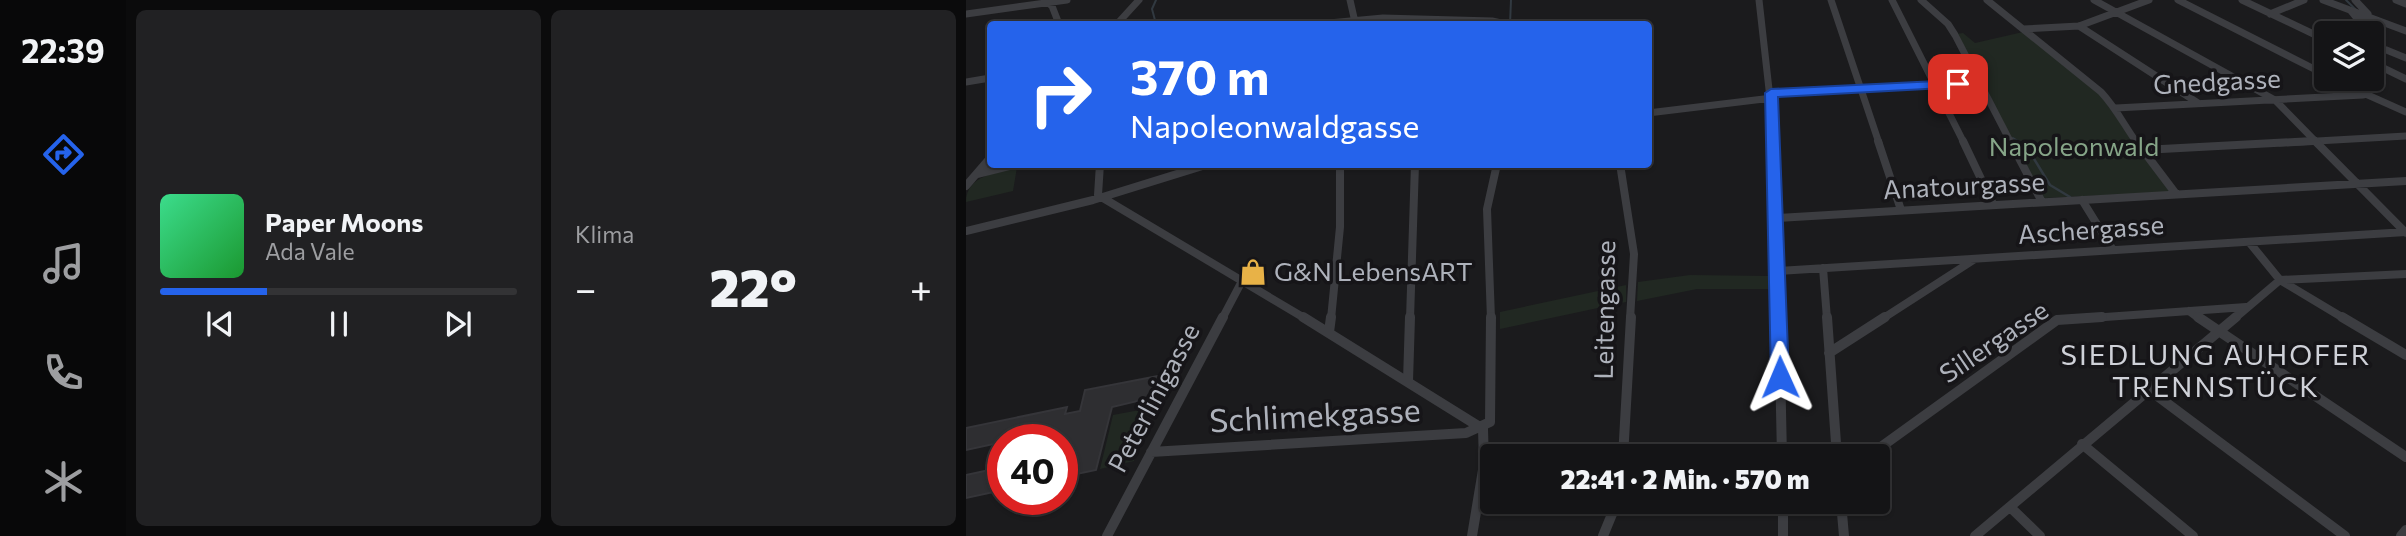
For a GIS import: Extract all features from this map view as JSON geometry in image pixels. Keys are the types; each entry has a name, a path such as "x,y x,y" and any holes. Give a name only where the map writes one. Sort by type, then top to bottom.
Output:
{"street":[{"path":"966,14 1067,0"},
{"path":"1120,21 1139,0"},
{"path":"1350,0 1355,21 1427,18 1466,21"},
{"path":"1759,0 1772,96 1782,444"},
{"path":"1831,0 1901,210"},
{"path":"1892,0 1937,85 1993,204"},
{"path":"1921,0 1948,24 1955,35 2042,202"},
{"path":"1987,0 2101,92 2116,108 2118,117 2176,194"},
{"path":"2094,0 2275,100 2406,232"},
{"path":"2023,29 2079,26 2149,0"},
{"path":"2178,0 2314,69"},
{"path":"2242,0 2314,34"},
{"path":"2270,14 2304,0"},
{"path":"2323,0 2406,31"},
{"path":"2355,0 2366,16"},
{"path":"2396,0 2406,4"},
{"path":"1047,1 1058,21"},
{"path":"2352,11 2360,21"},
{"path":"2079,26 2198,104"},
{"path":"2384,49 2406,58"},
{"path":"2384,68 2406,79"},
{"path":"966,82 987,78"},
{"path":"1652,112 1772,96 1978,83"},
{"path":"2355,91 2406,112"},
{"name":"Gnedgasse","path":"2116,108 2363,95"},
{"path":"2143,150 2406,136"},
{"path":"966,186 987,161"},
{"path":"976,174 1001,168"},
{"path":"1100,168 1098,195 1329,332 1481,427 1487,438 1472,536"},
{"path":"966,231 1102,197 1196,168"},
{"path":"1329,332 1339,246 1340,168"},
{"path":"1408,382 1415,168"},
{"path":"1481,427 1490,422 1491,413 1492,281 1487,201 1496,168"},
{"name":"Leitengasse","path":"1621,168 1634,254 1624,444"},
{"name":"Anatourgasse","path":"1776,218 2406,181"},
{"path":"2082,200 2113,250"},
{"name":"Aschergasse","path":"1778,271 2406,232"},
{"path":"2249,242 2280,280 2406,355"},
{"path":"1829,353 1975,259"},
{"path":"1823,268 1837,444"},
{"path":"1975,536 2280,280 2406,274"},
{"name":"Peterlinigasse","path":"1107,536 1241,281"},
{"name":"Sillergasse","path":"1885,444 2057,320 2246,307"},
{"path":"2189,311 2406,457"},
{"path":"2148,389 2344,536"},
{"name":"Schlimekgasse","path":"1151,452 1466,433 1481,427"},
{"path":"2082,444 2193,536"},
{"path":"2010,507 2040,536"},
{"path":"1603,536 1612,514"},
{"path":"1783,514 1783,536"},
{"path":"1842,514 1844,536"},
{"path":"2401,536 2406,530"}],"green space":[{"name":"Napoleonwald","path":"2023,32 2101,96 2170,192 2044,198 1956,34 1963,33 1975,43"},
{"path":"1017,168 1013,191 966,202 971,186 992,173"},
{"path":"1690,275 1768,276 1768,289 1697,289 1637,301 1638,282"},
{"path":"1626,285 1626,302 1500,329 1500,312"},
{"path":"1145,409 1134,461 1100,469 1113,415"}],"building":[{"path":"1179,372 1167,394 1112,407 1096,470 1078,474 1078,424 987,424 987,445 966,450 966,428 1067,407 1065,414 1080,411 1085,390"},
{"path":"987,470 987,493 966,498 966,475"}],"waterway":[{"path":"1155,21 1152,9 1156,0"},
{"path":"1510,21 1511,0"},
{"path":"2346,0 2356,10"},
{"path":"2013,138 2018,141"},
{"path":"2018,141 2031,154 2050,185 2070,197"}],"place":[{"name":"G&N LebensART","path":"1253,272"}],"district":[{"name":"SIEDLUNG AUHOFER TRENNSTÜCK","path":"2216,371"}],"route":[{"path":"1780,377 1774,119 1771,93 1958,84"}]}
